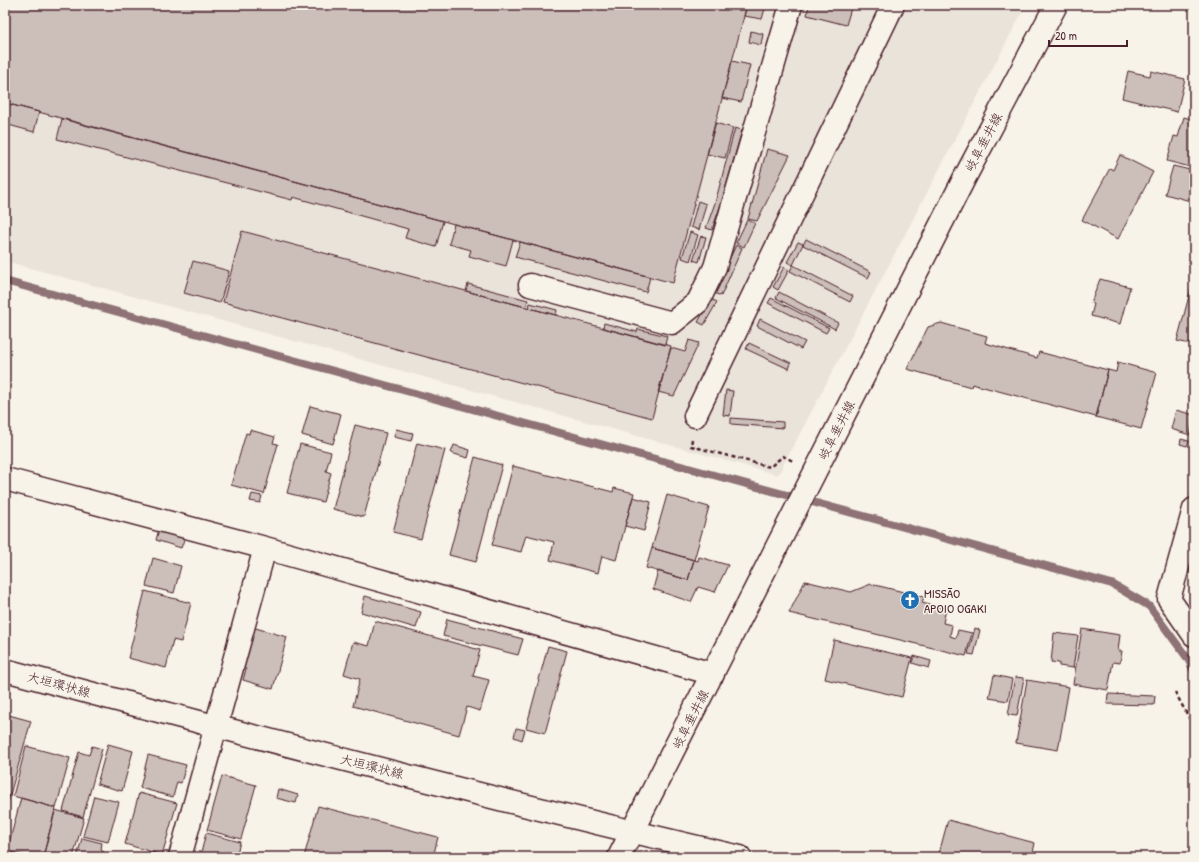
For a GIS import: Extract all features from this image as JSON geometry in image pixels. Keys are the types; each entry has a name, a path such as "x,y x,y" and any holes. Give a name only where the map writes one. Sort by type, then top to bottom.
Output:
{"main road":[{"path":"530,285 672,323 698,302 715,268 791,5"},
{"path":"695,416 893,5"},
{"name":"岐阜垂井線","path":"619,857 965,177 1056,5"},
{"path":"5,479 265,548 713,674"},
{"path":"1193,515 1169,599 1194,635"},
{"path":"180,857 265,548"},
{"name":"大垣環状線","path":"5,670 215,727 632,832 740,857"}],"path":[{"path":"695,416 691,446 770,467 783,456 796,462"},
{"path":"1175,692 1194,727"}],"shaded area":[{"path":"5,5 1026,5 778,475 5,261"}],"building":[{"path":"6,5 747,5 673,283 5,103"},
{"path":"747,5 766,5 762,19 744,16"},
{"path":"809,5 852,5 846,25 807,15"},
{"path":"751,31 763,34 761,45 749,42"},
{"path":"732,61 750,65 741,102 722,98"},
{"path":"1128,71 1150,76 1151,71 1185,79 1177,112 1122,98"},
{"path":"5,103 39,112 34,132 5,124"},
{"path":"1184,117 1194,120 1194,168 1167,161 1174,136 1178,137"},
{"path":"62,119 443,221 436,247 405,238 408,229 293,197 292,200 57,139"},
{"path":"715,123 733,128 725,158 707,154"},
{"path":"735,128 742,130 712,230 706,228 715,203"},
{"path":"767,149 790,155 757,221 748,219"},
{"path":"1120,155 1153,172 1118,239 1082,220 1110,168 1113,170"},
{"path":"1173,166 1194,171 1194,202 1165,194"},
{"path":"698,201 706,204 699,230 691,227"},
{"path":"747,220 755,223 744,247 736,243"},
{"path":"454,224 513,240 506,266 469,256 471,250 449,244"},
{"path":"242,231 671,346 652,418 223,302"},
{"path":"690,232 698,235 690,261 682,258"},
{"path":"701,236 706,237 699,262 693,260"},
{"path":"806,239 871,272 868,278 803,245"},
{"path":"520,242 650,277 646,292 515,257"},
{"path":"798,242 803,244 793,265 787,262"},
{"path":"736,245 742,248 721,296 714,293"},
{"path":"193,261 229,271 220,303 184,293"},
{"path":"793,265 853,296 850,302 790,271"},
{"path":"784,267 789,270 778,290 773,287"},
{"path":"1100,279 1130,287 1120,324 1091,316 1094,304 1091,303"},
{"path":"1194,281 1194,345 1177,341"},
{"path":"468,284 528,300 526,307 466,291"},
{"path":"779,292 838,323 835,329 776,298"},
{"path":"771,298 829,328 826,333 768,303"},
{"path":"711,299 717,302 704,325 698,322"},
{"path":"530,303 557,310 556,315 529,308"},
{"path":"760,319 805,342 801,349 757,326"},
{"path":"604,323 637,332 638,329 667,336 665,345 603,328"},
{"path":"941,323 987,336 985,343 1037,358 1039,352 1108,370 1096,417 972,384 971,387 907,369 928,327"},
{"path":"689,340 699,343 674,396 658,392 671,348 685,352"},
{"path":"749,343 791,363 789,369 746,349"},
{"path":"1118,362 1157,373 1141,429 1096,417 1108,370 1116,372"},
{"path":"726,390 733,391 730,416 723,415"},
{"path":"310,406 341,414 333,444 302,435"},
{"path":"1176,410 1194,415 1190,435 1171,429"},
{"path":"731,418 783,422 783,428 731,424"},
{"path":"355,425 386,433 364,517 333,509"},
{"path":"396,429 413,433 411,441 394,437"},
{"path":"250,430 275,437 273,443 278,444 264,494 231,485 246,433 249,434"},
{"path":"1181,439 1189,441 1187,446 1180,444"},
{"path":"417,443 445,450 421,539 393,532"},
{"path":"300,444 331,452 326,471 331,473 323,502 287,493"},
{"path":"454,445 470,450 468,458 451,453"},
{"path":"475,457 502,465 476,562 449,555"},
{"path":"513,466 613,492 614,488 634,493 616,560 602,556 598,573 550,560 554,542 526,535 521,552 492,545"},
{"path":"252,494 262,496 260,503 250,501"},
{"path":"667,495 709,507 694,560 652,548"},
{"path":"633,497 651,502 644,531 625,526"},
{"path":"159,529 185,537 181,548 156,540"},
{"path":"652,548 694,560 688,580 646,568"},
{"path":"699,557 728,565 715,592 698,587 691,602 653,589 658,571 688,580 694,560 698,561"},
{"path":"153,558 181,566 174,593 146,586"},
{"path":"805,581 851,592 871,584 924,597 922,603 946,609 943,623 952,625 950,636 956,638 958,630 972,633 966,656 789,613"},
{"path":"1194,585 1194,596 1191,596"},
{"path":"145,591 191,603 181,642 173,640 166,668 128,658"},
{"path":"365,596 421,612 416,628 361,612"},
{"path":"447,619 523,639 518,655 443,636"},
{"path":"375,621 480,650 473,676 489,680 480,711 467,707 459,735 353,706 360,679 344,674 353,642 369,646"},
{"path":"252,627 287,637 273,689 243,680 246,669 241,667"},
{"path":"975,628 980,630 974,655 968,654"},
{"path":"1082,629 1120,635 1118,651 1122,651 1120,663 1113,662 1108,690 1073,684"},
{"path":"1054,633 1078,636 1073,668 1059,666 1059,663 1051,662"},
{"path":"834,640 912,658 902,697 825,679"},
{"path":"548,646 567,651 545,733 526,728"},
{"path":"914,656 931,661 929,668 912,663"},
{"path":"994,675 1012,679 1008,701 989,698"},
{"path":"1015,677 1024,678 1017,716 1008,715"},
{"path":"1027,680 1069,687 1058,750 1016,743"},
{"path":"1108,694 1155,696 1154,705 1107,704"},
{"path":"5,714 31,721 5,812"},
{"path":"516,728 525,730 522,740 514,737"},
{"path":"108,744 133,751 122,791 97,784"},
{"path":"26,746 70,758 56,808 13,796"},
{"path":"92,746 102,749 83,817 63,811 79,752 89,755"},
{"path":"148,755 186,765 181,783 177,782 173,797 140,788"},
{"path":"222,776 256,785 241,839 207,830"},
{"path":"278,789 298,795 296,803 276,798"},
{"path":"139,793 177,803 162,855 125,844"},
{"path":"94,796 119,802 108,842 83,836"},
{"path":"21,798 56,808 43,857 30,857 7,851"},
{"path":"318,806 438,837 433,857 304,857"},
{"path":"55,810 84,818 73,857 43,857"},
{"path":"948,820 1035,843 1032,857 938,857"},
{"path":"206,833 240,842 236,857 200,857"},
{"path":"82,838 102,843 101,850 104,852 103,857 77,857"},
{"path":"149,852 166,857 148,857"}],"waterway":[{"path":"5,281 1112,584 1149,606 1188,659 1194,671"}],"place":[{"name":"MISSĀO APOIO OGAKI","path":"910,600"}]}
